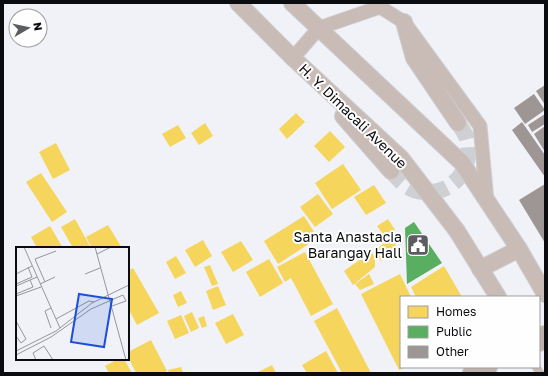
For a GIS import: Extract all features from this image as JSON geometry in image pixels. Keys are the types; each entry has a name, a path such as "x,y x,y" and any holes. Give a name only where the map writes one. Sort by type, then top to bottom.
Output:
{"highway":[{"path":"474,373 484,368"}],"street":[{"name":"H. Y. Dimacali Avenue","path":"238,3 293,58 401,158 457,231 497,296"},
{"path":"292,3 462,163 519,249 545,294"},
{"path":"293,58 319,28 378,5 404,22 480,126 487,201"},
{"path":"404,22 414,58 458,123"},
{"path":"326,88 339,112 391,171"},
{"path":"480,269 519,249"}],"building: Homes":[{"path":"296,113 305,122 287,139 279,129"},
{"path":"205,123 213,136 199,145 191,133"},
{"path":"178,125 186,138 170,147 162,134"},
{"path":"330,131 345,147 329,162 314,146"},
{"path":"56,143 70,170 53,179 39,152"},
{"path":"343,164 361,190 332,209 315,183"},
{"path":"41,173 67,212 52,222 26,182"},
{"path":"374,185 386,203 366,215 354,197"},
{"path":"318,194 333,214 315,227 300,207"},
{"path":"304,216 318,238 278,264 264,241"},
{"path":"75,219 90,247 72,247 61,227"},
{"path":"388,219 395,230 385,237 377,226"},
{"path":"108,225 121,247 91,247 86,237"},
{"path":"50,226 62,247 36,247 31,237"},
{"path":"397,233 395,252 381,261 374,251"},
{"path":"203,240 212,256 195,267 185,250"},
{"path":"241,241 253,260 233,272 221,252"},
{"path":"305,252 333,304 311,316 291,278 285,282 277,267"},
{"path":"371,252 375,257 375,267 353,285 344,271"},
{"path":"176,256 186,273 175,279 166,262"},
{"path":"269,259 283,283 260,297 246,272"},
{"path":"210,265 218,284 212,286 204,267"},
{"path":"444,266 461,296 416,296 411,287"},
{"path":"133,268 159,313 137,325 129,310 129,270"},
{"path":"369,274 374,284 360,290 355,284"},
{"path":"400,274 411,296 400,296 400,368 404,368 399,370 361,294"},
{"path":"218,286 226,305 213,310 206,291"},
{"path":"181,291 187,303 178,307 173,295"},
{"path":"337,308 371,373 342,373 314,321"},
{"path":"192,312 199,328 191,332 184,316"},
{"path":"233,314 244,335 226,344 215,323"},
{"path":"181,315 189,333 175,339 167,321"},
{"path":"204,316 207,326 202,328 198,318"},
{"path":"151,340 167,371 164,373 136,373 129,359 129,351"},
{"path":"326,351 338,373 307,373 302,365"},
{"path":"116,360 125,360 132,373 109,373 105,366"},
{"path":"272,365 276,373 256,373"},
{"path":"181,367 183,373 169,373 168,370"}],"building: Public":[{"name":"Santa Anastacia Barangay Hall","path":"414,222 442,263 407,284 405,228"}],"building: Other":[{"path":"545,85 545,105 536,91"},
{"path":"534,94 545,110 525,124 514,108"},
{"path":"545,114 545,124 532,132 528,125"},
{"path":"522,122 545,155 545,177 512,130"},
{"path":"545,126 545,152 534,134"},
{"path":"545,184 545,243 519,200"}],"tunnel":[{"path":"391,171 406,186 419,192 437,191 454,183 465,168 468,159 465,133 458,123"}],"place":[{"name":"Santa Anastacia Barangay Hall","path":"418,245"}]}
